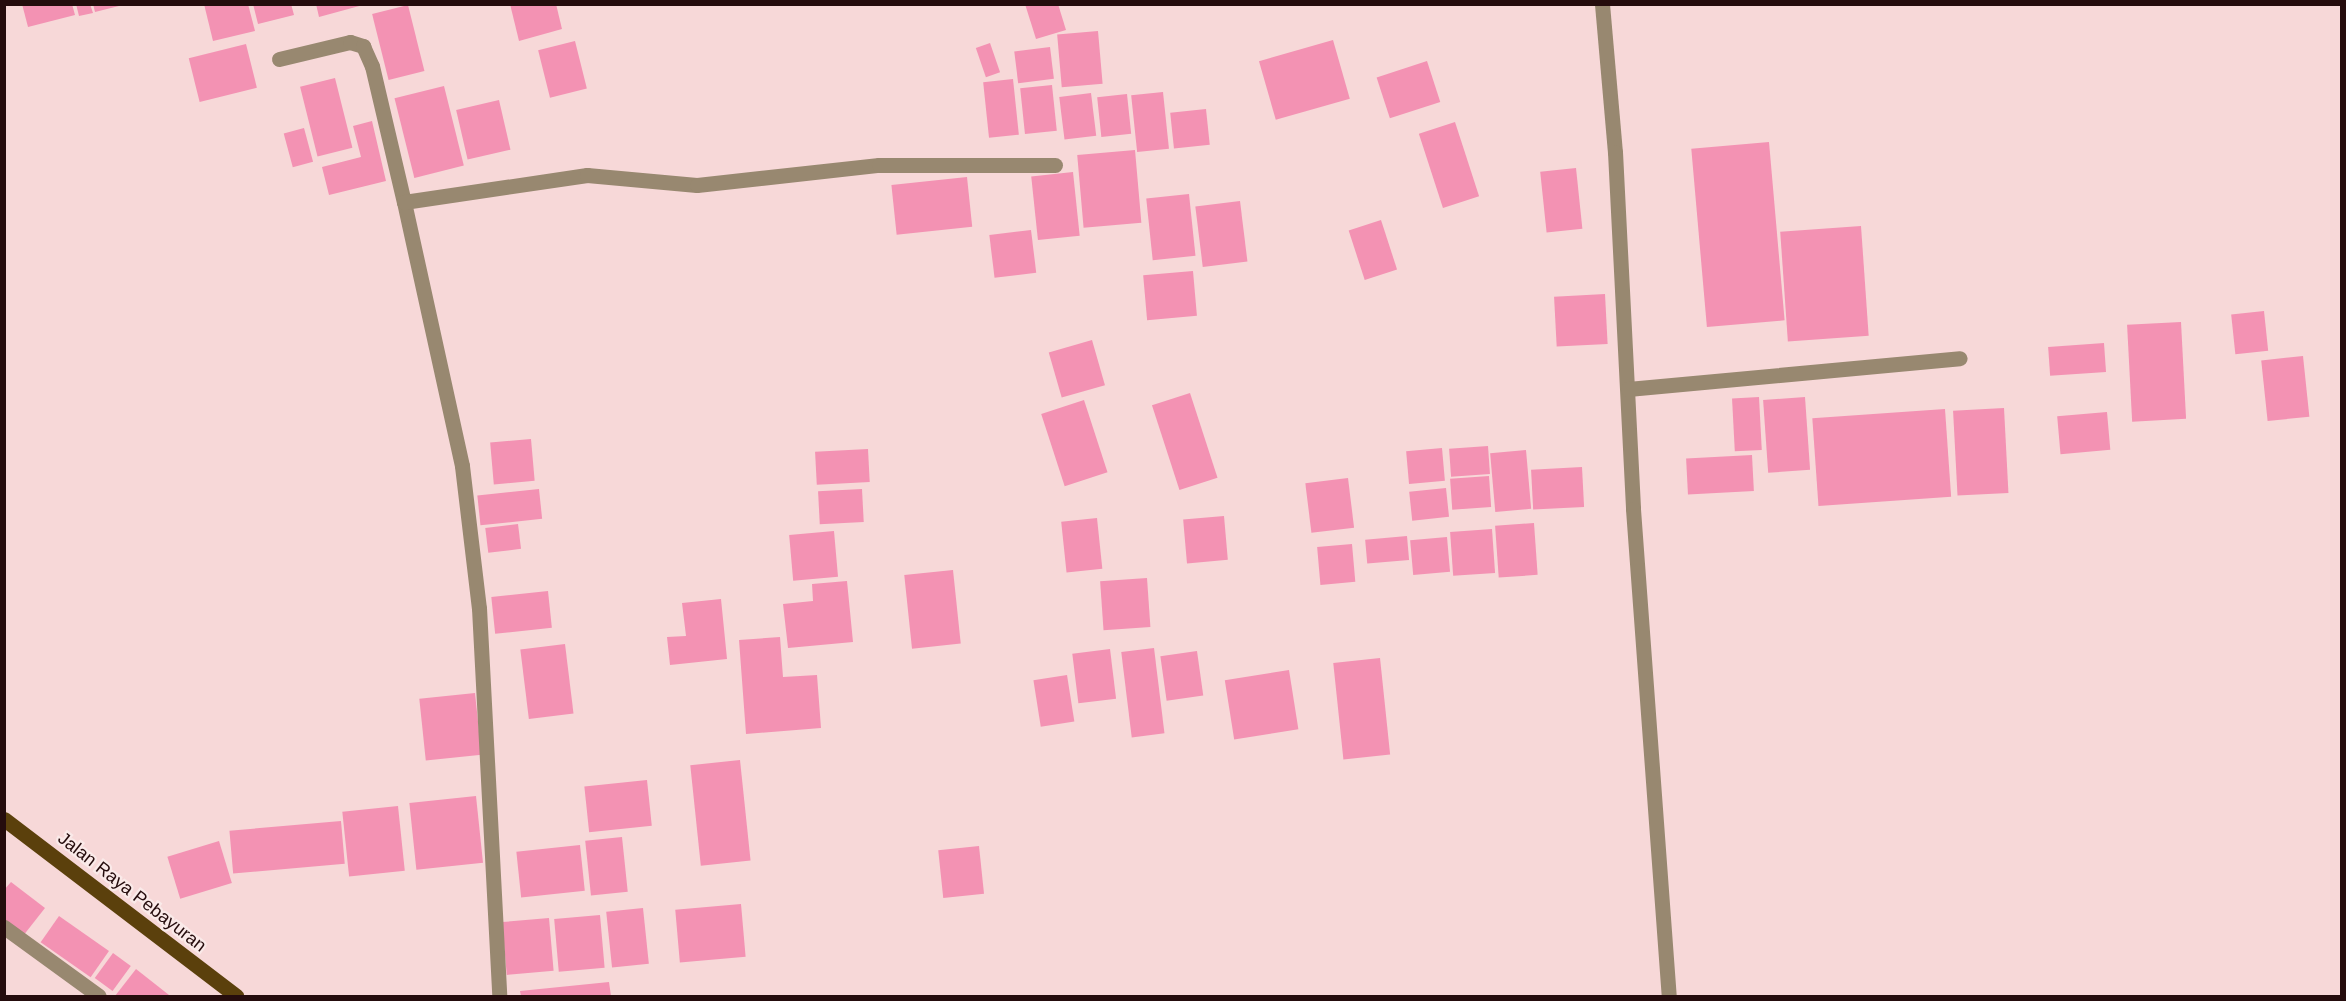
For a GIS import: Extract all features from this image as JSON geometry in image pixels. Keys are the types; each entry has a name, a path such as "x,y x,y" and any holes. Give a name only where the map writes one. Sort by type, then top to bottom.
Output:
{"main road":[{"name":"Jalan Raya Pebayuran","path":"4,819 236,996"}],"street":[{"path":"1602,4 1615,152 1628,389 1669,996"},
{"path":"279,59 350,42 363,46 372,66 404,202 462,466 479,608 499,996"},
{"path":"404,202 587,175 697,185 879,165 1056,165"},
{"path":"1628,389 1960,358"},
{"path":"4,927 99,996"}],"building":[{"path":"22,4 72,4 75,15 28,27"},
{"path":"76,4 90,4 93,13 79,16"},
{"path":"93,4 122,4 123,5 95,12"},
{"path":"204,4 248,4 255,31 213,41"},
{"path":"253,4 291,4 294,15 258,24"},
{"path":"316,4 363,4 363,5 319,17"},
{"path":"510,4 556,4 562,29 519,41"},
{"path":"1025,4 1058,4 1066,30 1036,39"},
{"path":"408,5 424,71 389,80 372,14"},
{"path":"1098,31 1103,84 1062,87 1057,35"},
{"path":"1333,40 1350,99 1276,120 1259,61"},
{"path":"575,41 587,89 550,98 538,50"},
{"path":"990,43 1000,72 986,77 976,48"},
{"path":"246,44 257,88 200,102 189,58"},
{"path":"1050,47 1054,79 1018,83 1014,51"},
{"path":"1427,61 1440,102 1390,118 1377,77"},
{"path":"335,78 352,148 317,157 300,87"},
{"path":"1013,79 1019,135 989,138 983,82"},
{"path":"1052,85 1057,131 1025,134 1020,88"},
{"path":"444,86 464,166 414,178 395,98"},
{"path":"1163,92 1169,149 1137,152 1131,95"},
{"path":"1091,93 1096,136 1064,140 1059,97"},
{"path":"1127,94 1131,134 1101,137 1097,97"},
{"path":"499,100 510,150 468,160 456,110"},
{"path":"1206,109 1210,145 1174,149 1170,113"},
{"path":"372,121 386,181 329,195 322,167 361,157 353,126"},
{"path":"1455,122 1479,196 1443,208 1419,134"},
{"path":"304,128 313,162 293,167 284,133"},
{"path":"1769,142 1785,320 1707,327 1691,149"},
{"path":"1135,150 1141,223 1084,228 1077,155"},
{"path":"1576,168 1582,229 1547,232 1540,172"},
{"path":"1073,172 1080,236 1038,240 1031,176"},
{"path":"967,177 972,227 897,235 891,185"},
{"path":"1189,194 1195,256 1153,260 1146,198"},
{"path":"1240,201 1247,262 1203,267 1195,206"},
{"path":"1381,220 1397,269 1365,280 1349,231"},
{"path":"1861,226 1869,336 1788,341 1780,232"},
{"path":"1031,230 1036,273 995,278 989,235"},
{"path":"1193,271 1197,316 1147,320 1143,275"},
{"path":"1605,294 1608,344 1557,347 1554,297"},
{"path":"2264,311 2268,351 2235,354 2231,314"},
{"path":"2181,322 2186,419 2132,422 2127,325"},
{"path":"1092,340 1105,385 1062,398 1049,352"},
{"path":"2104,343 2106,372 2050,376 2048,347"},
{"path":"2303,356 2309,417 2268,421 2261,360"},
{"path":"1190,393 1218,478 1179,490 1152,405"},
{"path":"1759,397 1762,450 1735,451 1732,398"},
{"path":"1805,397 1810,470 1768,473 1763,400"},
{"path":"1084,400 1107,472 1065,486 1041,414"},
{"path":"2004,408 2008,493 1958,496 1953,411"},
{"path":"1945,409 1951,497 1818,506 1812,418"},
{"path":"2107,412 2110,450 2061,454 2057,416"},
{"path":"531,439 535,481 494,484 490,443"},
{"path":"1488,446 1490,474 1451,477 1449,449"},
{"path":"1442,448 1445,481 1409,484 1406,451"},
{"path":"868,449 870,482 817,485 815,452"},
{"path":"1526,450 1531,509 1495,512 1490,453"},
{"path":"1752,455 1754,491 1688,494 1686,458"},
{"path":"1582,467 1584,507 1533,510 1531,470"},
{"path":"1489,476 1491,507 1452,510 1450,479"},
{"path":"1348,478 1354,528 1311,533 1305,483"},
{"path":"1446,488 1449,517 1412,521 1409,492"},
{"path":"539,489 542,519 480,525 477,495"},
{"path":"862,489 864,522 820,524 818,491"},
{"path":"1224,516 1228,560 1187,563 1183,520"},
{"path":"1097,518 1102,569 1067,572 1061,522"},
{"path":"1534,523 1538,575 1499,578 1495,526"},
{"path":"518,524 521,549 488,553 485,528"},
{"path":"1492,529 1495,573 1453,576 1450,532"},
{"path":"834,531 838,577 793,581 789,535"},
{"path":"1407,536 1409,560 1367,564 1365,540"},
{"path":"1447,537 1450,572 1413,575 1410,540"},
{"path":"1352,544 1355,582 1320,585 1317,547"},
{"path":"953,570 961,644 912,649 904,575"},
{"path":"1147,578 1150,627 1104,630 1100,581"},
{"path":"847,581 853,642 788,648 783,604 813,601 812,584"},
{"path":"548,591 552,628 495,634 491,597"},
{"path":"721,599 727,659 670,665 667,637 686,636 682,603"},
{"path":"780,637 783,677 817,675 821,728 746,734 739,640"},
{"path":"565,644 574,713 529,719 520,649"},
{"path":"1154,648 1164,733 1132,737 1121,652"},
{"path":"1110,649 1116,699 1078,703 1072,654"},
{"path":"1197,651 1203,696 1167,701 1160,656"},
{"path":"1380,658 1390,754 1343,759 1333,663"},
{"path":"1289,670 1298,729 1234,739 1225,680"},
{"path":"1067,675 1074,721 1041,727 1033,680"},
{"path":"475,693 481,755 426,761 419,699"},
{"path":"740,760 751,860 701,866 690,765"},
{"path":"647,780 652,826 589,832 584,787"},
{"path":"476,796 483,863 416,870 409,803"},
{"path":"398,806 405,871 349,876 342,812"},
{"path":"341,821 345,864 233,874 229,831"},
{"path":"622,837 628,892 591,896 585,841"},
{"path":"219,841 232,883 180,899 167,857"},
{"path":"580,845 585,891 521,897 516,852"},
{"path":"979,846 984,894 943,898 938,850"},
{"path":"11,882 45,908 23,936 4,922 4,890"},
{"path":"741,904 746,957 680,963 675,910"},
{"path":"643,908 649,964 612,968 606,912"},
{"path":"600,915 605,968 559,972 554,919"},
{"path":"59,916 109,951 91,977 41,942"},
{"path":"549,918 554,971 507,975 502,922"},
{"path":"113,953 131,966 113,991 95,978"},
{"path":"136,969 169,995 115,996"},
{"path":"609,982 611,996 521,996 520,991"}]}
